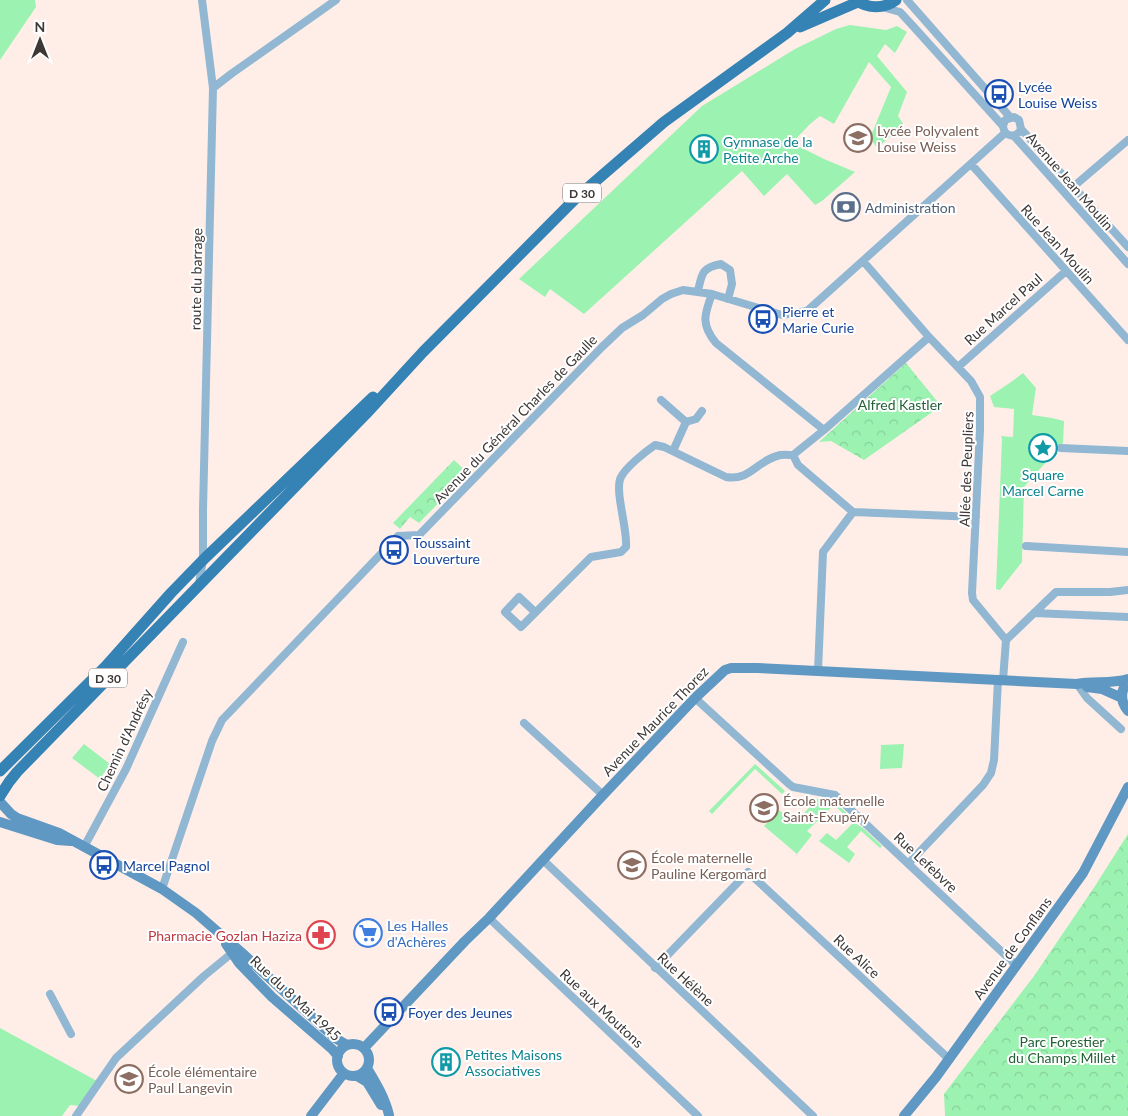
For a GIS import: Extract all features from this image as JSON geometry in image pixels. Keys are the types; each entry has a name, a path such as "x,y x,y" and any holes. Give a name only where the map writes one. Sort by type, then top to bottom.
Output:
{"main road":[{"name":"D 30","path":"0,796 17,772 366,414 423,352 576,198 664,122 787,33 825,0"},
{"path":"857,1 870,7 882,7 896,0"},
{"name":"D 30","path":"787,33 857,1"},
{"name":"D 30","path":"0,771 106,666 203,560 361,408 423,352"}],"street":[{"name":"route du barrage","path":"202,0 214,88 203,560"},
{"path":"214,88 336,0"},
{"path":"882,7 900,12 1009,136 1019,134 1021,129 1019,120 1010,117 907,0"},
{"name":"Avenue du Général Charles de Gaulle","path":"162,889 212,741 222,720 398,536 419,535 602,346 622,328 671,294 683,290 712,294 782,315 807,311 971,164 1004,129 1005,120 1010,117"},
{"name":"Avenue Jean Moulin","path":"1021,129 1128,247"},
{"name":"Avenue Jean Moulin","path":"1014,136 1128,264"},
{"path":"1073,187 1128,140"},
{"name":"Rue Jean Moulin","path":"971,164 1128,340"},
{"name":"Allée des Peupliers","path":"863,260 929,337 971,380 980,397 972,593 973,600 1006,640"},
{"path":"698,291 702,273 710,266 721,264 730,270 732,284 728,299"},
{"name":"Rue Marcel Paul","path":"958,367 1066,271"},
{"path":"712,294 705,312 707,333 716,343 824,430"},
{"path":"535,612 591,557 621,552 626,547 626,532 619,486 621,477 641,455 655,445 673,451 726,477 742,477 776,456 793,455 929,337"},
{"path":"660,400 686,422"},
{"path":"673,451 686,422 696,418 702,411"},
{"path":"1061,448 1128,450"},
{"path":"793,455 798,465 853,512 976,517"},
{"path":"818,671 823,552 853,512"},
{"path":"1026,546 1128,552"},
{"path":"198,586 202,576 203,560"},
{"path":"909,863 983,785 991,773 994,760 1006,640 1056,592 1128,590"},
{"path":"1034,613 1128,616"},
{"name":"Chemin d'Andrésy","path":"84,847 126,769 183,642"},
{"name":"Avenue Maurice Thorez","path":"364,1048 695,698 725,670 731,668 818,671 1077,684 1128,680"},
{"path":"1128,680 1124,686 1122,698 1128,711"},
{"path":"1077,684 1087,698 1121,729"},
{"name":"Avenue Maurice Thorez","path":"1077,684 1102,689 1122,698"},
{"name":"Rue Lefebvre","path":"695,698 793,787 835,795 1017,966"},
{"path":"524,723 603,795"},
{"name":"Avenue de Conflans","path":"904,1116 949,1059 1083,873 1128,787"},
{"name":"Rue du 8 Mai 1945","path":"0,802 17,818 48,828 162,889 196,913 335,1038 348,1045"},
{"name":"Rue du 8 Mai 1945","path":"0,822 57,840 72,841"},
{"name":"Rue Hélène","path":"543,860 813,1116"},
{"name":"Rue Alice","path":"655,968 748,872 949,1059"},
{"name":"Rue aux Moutons","path":"489,918 698,1116"},
{"name":"Rue du 8 Mai 1945","path":"220,935 239,963 272,997 338,1056"},
{"path":"76,1116 116,1058 204,976 232,953"},
{"path":"50,994 72,1034"},
{"path":"357,1076 367,1068 369,1057 364,1048 356,1044 348,1045 342,1048 338,1056 339,1068 349,1076 357,1076 367,1082 382,1109 389,1116"},
{"path":"367,1068 378,1086 387,1106 389,1116"},
{"path":"311,1116 344,1073"}],"green space":[{"path":"0,0 35,0 36,7 0,60"},
{"path":"850,25 886,30 897,26 907,32 895,53 885,44 877,56 907,92 898,116 904,125 877,148 870,138 891,87 869,62 834,124 820,116 792,143 855,172 822,201 815,205 787,174 764,196 742,171 584,314 550,289 545,297 519,279 702,106 795,49 836,29"},
{"name":"Alfred Kastler","path":"906,363 941,406 864,460 831,441 819,442"},
{"path":"1023,373 1036,388 1032,415 1064,421 1063,443 1024,487 1022,562 1000,590 996,589 1001,436 1013,437 1014,409 994,407 990,396"},
{"path":"454,460 468,473 419,523 410,517 400,529 393,523"},
{"path":"84,744 110,764 100,779 72,758"},
{"path":"904,744 902,768 880,769 881,745"},
{"path":"755,764 785,791 782,794 755,769 712,814 709,811"},
{"path":"817,799 834,801 855,823 882,846 880,848 861,831 847,847 855,854 849,863 819,841 827,833 836,840 853,823 834,805 807,831 812,835 797,854 764,826 779,810 795,823"},
{"name":"Parc Forestier du Champs Millet","path":"1128,834 1128,1116 945,1116 944,1094 1034,976"},
{"path":"0,1028 97,1081 80,1106 70,1105 62,1116 0,1116"}],"place":[{"name":"Lycée Louise Weiss","path":"999,94"},
{"name":"Lycée Polyvalent Louise Weiss","path":"858,138"},
{"name":"Gymnase de la Petite Arche","path":"704,149"},
{"name":"Administration","path":"846,207"},
{"name":"Pierre et Marie Curie","path":"763,319"},
{"name":"Square Marcel Carne","path":"1043,448"},
{"name":"Toussaint Louverture","path":"394,550"},
{"name":"École maternelle Saint-Exupéry","path":"764,808"},
{"name":"Marcel Pagnol","path":"104,865"},
{"name":"École maternelle Pauline Kergomard","path":"632,865"},
{"name":"Les Halles d'Achères","path":"368,933"},
{"name":"Pharmacie Gozlan Haziza","path":"321,935"},
{"name":"Foyer des Jeunes","path":"389,1012"},
{"name":"Petites Maisons Associatives","path":"446,1062"},
{"name":"École élémentaire Paul Langevin","path":"129,1079"}]}
